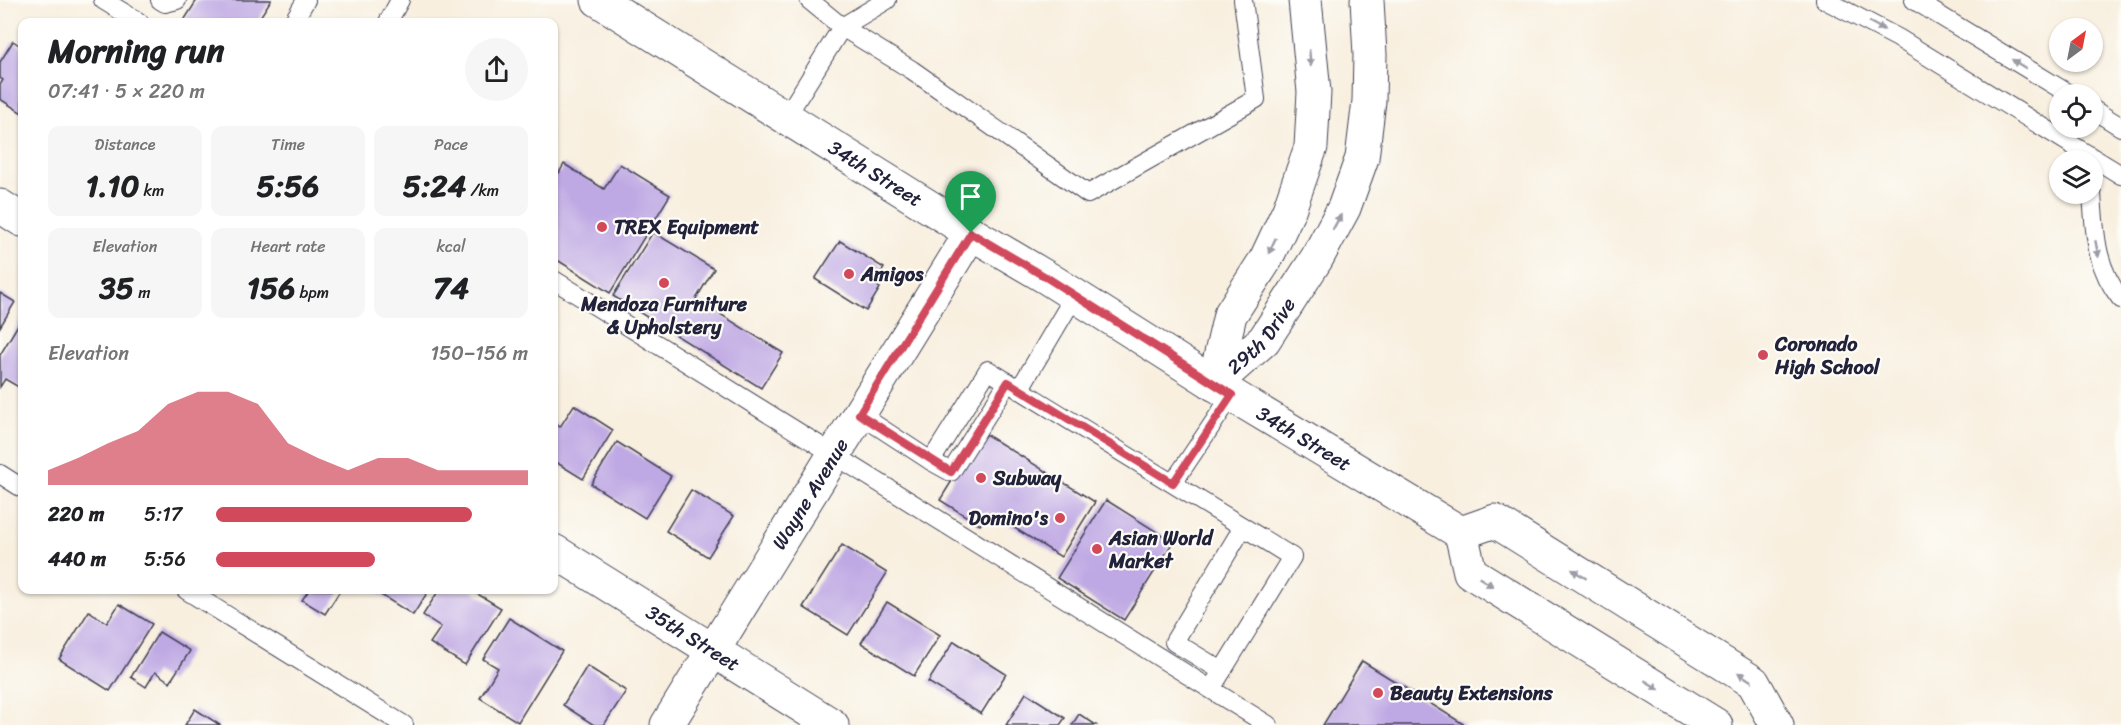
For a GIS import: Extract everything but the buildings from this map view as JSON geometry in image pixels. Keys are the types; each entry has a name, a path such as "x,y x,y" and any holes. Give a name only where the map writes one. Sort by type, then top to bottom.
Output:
{"street":[{"name":"34th Street","path":"599,0 1223,389 1461,533"},
{"name":"29th Drive","path":"1223,389 1230,315 1266,259 1289,210 1311,147 1314,92 1305,0"},
{"name":"29th Drive","path":"1223,389 1264,340 1317,258 1344,208 1362,158 1369,101 1370,55 1367,0"},
{"path":"0,206 18,217"},
{"name":"Wayne Avenue","path":"667,725 971,233"},
{"path":"1716,725 1470,572 1461,533 1495,521 1753,682 1777,725"},
{"name":"35th Street","path":"558,554 832,725"}],"lane":[{"path":"103,0 132,18"},
{"path":"160,0 165,3 177,0"},
{"path":"295,18 306,0"},
{"path":"390,18 400,0"},
{"path":"809,0 842,27 912,70 1088,194 1256,99 1243,0"},
{"path":"786,117 842,27 887,0"},
{"path":"1825,0 1898,38 2076,150"},
{"path":"1914,0 2053,84"},
{"path":"2103,116 2121,127"},
{"path":"2103,165 2121,175"},
{"path":"2093,204 2098,256 2104,273 2121,299"},
{"path":"558,282 1268,725"},
{"path":"1013,386 1075,295"},
{"path":"859,414 931,461 988,370 1292,556 1210,689"},
{"path":"1173,483 1223,389"},
{"path":"0,474 18,485"},
{"path":"1222,671 1174,642 1243,527"},
{"path":"192,594 404,725"}],"place":[{"name":"TREX Equipment","path":"602,227"},
{"name":"Amigos","path":"849,274"},
{"name":"Mendoza Furniture & Upholstery","path":"664,283"},
{"name":"Coronado High School","path":"1763,355"},
{"name":"Subway","path":"981,478"},
{"name":"Domino's","path":"1060,518"},
{"name":"Asian World Market","path":"1097,549"},
{"name":"Beauty Extensions","path":"1378,693"}],"route":[{"path":"971,233 1049,279 1232,395 1173,483 1008,382 951,472 859,414 971,233"}]}
